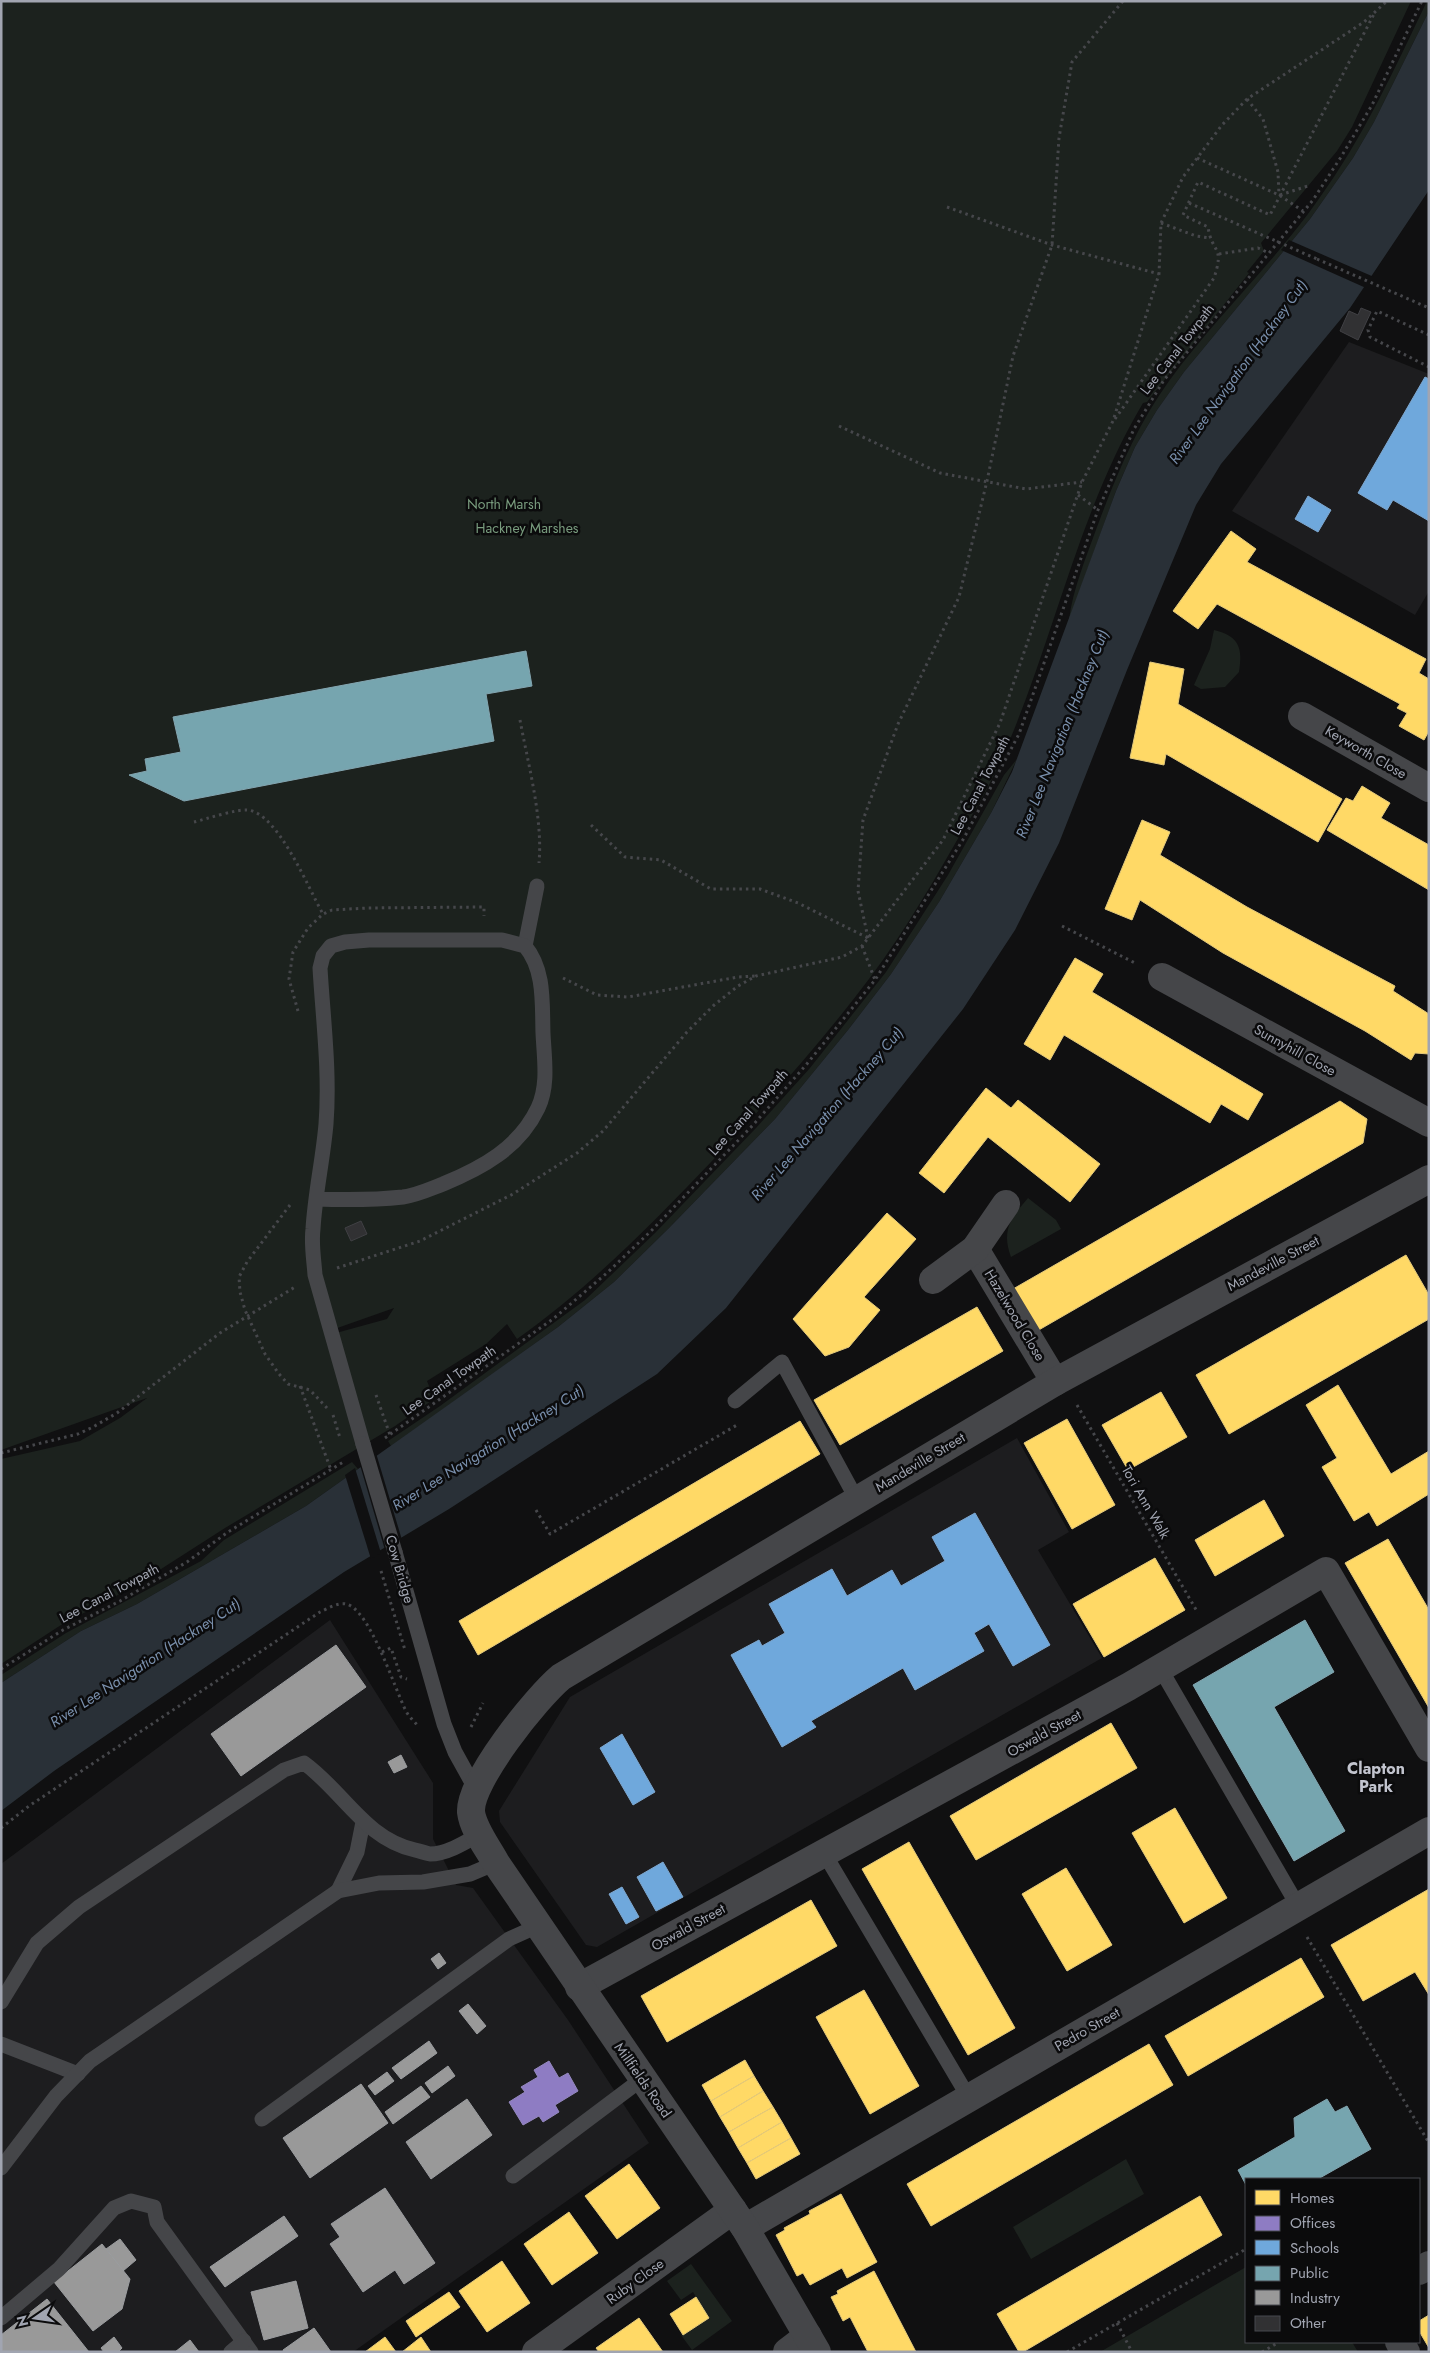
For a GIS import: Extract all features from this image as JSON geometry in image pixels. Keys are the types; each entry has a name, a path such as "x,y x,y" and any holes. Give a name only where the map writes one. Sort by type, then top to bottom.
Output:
{"street":[{"name":"Keyworth Close","path":"1302,716 1429,788"},
{"name":"Sunnyhill Close","path":"1162,977 1429,1123"},
{"name":"Mandeville Street","path":"476,1811 511,1734 545,1691 561,1677 1058,1380 1429,1179"},
{"path":"933,1280 975,1249 1006,1204"},
{"name":"Hazelwood Close","path":"975,1249 1058,1380"},
{"name":"Oswald Street","path":"579,1987 1160,1668 1326,1572 1429,1748"},
{"name":"Millfields Road","path":"476,1811 496,1863 739,2219 804,2346"},
{"name":"Pedro Street","path":"739,2219 969,2098 1429,1831"},
{"name":"Ruby Close","path":"536,2352 739,2219"}],"lane":[{"path":"316,1199 391,1198 418,1194 467,1174 496,1158 517,1140 538,1108 545,1078 540,985 537,965 525,946 537,886"},
{"name":"Cow Bridge","path":"476,1811 442,1718 440,1704 315,1275 312,1231 326,1123 328,1081 320,968 323,956 331,946 369,940 502,940 525,946"},
{"path":"735,1401 782,1362 857,1500"},
{"path":"1160,1668 1295,1908"},
{"path":"1,2002 37,1943 79,1907 284,1770 304,1763 318,1774 363,1822 388,1841 430,1854 452,1848 476,1811"},
{"path":"338,1890 357,1852 363,1822"},
{"path":"824,1853 969,2098"},
{"path":"1,2168 56,2096 90,2061 338,1890 379,1883 422,1882 470,1874 496,1863"},
{"path":"262,2120 509,1940 538,1926"},
{"path":"1,2044 78,2074"},
{"path":"513,2176 642,2079"},
{"path":"1,2318 60,2268 114,2208 131,2201 157,2202 157,2222 247,2346 231,2352"}],"path":[{"path":"868,938 858,890 863,820 898,724 958,598 987,482 1013,356 1052,245 1059,138 1072,62 1123,1"},
{"path":"1113,422 1159,274 1161,223 1183,177 1222,125 1247,99 1364,22 1387,1"},
{"name":"Lee Canal Towpath","path":"382,1439 552,1320 608,1272 652,1230 753,1125 806,1065 875,980 954,855 1000,774 1019,734 1098,510 1122,452 1164,380 1303,210 1357,131 1422,1"},
{"path":"537,965 597,995 628,997 738,977 756,976 842,957 862,946 943,840 1000,723 1082,482 1113,422 1214,278 1220,260 1219,254 1210,238 1208,227 1182,215 1198,182 1270,215 1375,12"},
{"path":"1247,99 1263,119 1278,172 1279,196"},
{"path":"1197,158 1279,196 1303,210"},
{"path":"1279,196 1308,186"},
{"path":"1189,203 1429,308"},
{"path":"947,207 1052,245 1159,274"},
{"path":"1161,223 1196,236 1210,238"},
{"path":"1219,254 1258,248 1269,253"},
{"path":"1429,335 1377,311 1368,330 1370,337 1429,367"},
{"path":"839,426 940,473 1026,489 1082,482"},
{"path":"1078,494 1098,510"},
{"path":"520,720 540,848 537,886"},
{"path":"194,822 247,810 264,818 279,835 295,860 323,914"},
{"path":"591,824 626,857 661,860 712,889 760,889 798,904 868,938"},
{"path":"1062,926 1162,977"},
{"path":"862,946 875,980"},
{"path":"1,1453 78,1434 94,1427 117,1413 220,1333 315,1275 420,1241 513,1194 554,1169 603,1131 687,1032 713,1006 738,986 756,976"},
{"path":"245,1310 265,1354 279,1374 288,1384 310,1390 333,1414"},
{"name":"Tori Ann Walk","path":"1058,1380 1212,1638"},
{"name":"Lee Canal Towpath","path":"1,1669 63,1630 120,1601 187,1562 228,1532 330,1471 300,1386"},
{"path":"536,1510 550,1534 746,1420 735,1401"},
{"path":"388,1430 390,1435"},
{"path":"1,1828 29,1806 329,1608 346,1604 356,1610 382,1652 406,1713 419,1726 422,1735"},
{"path":"470,1728 483,1703"},
{"path":"1295,1908 1429,2143"},
{"path":"1067,2352 1245,2250"},
{"path":"1117,2323 1132,2352"},
{"path":"1262,2352 1277,2343"}],"shaded area":[{"path":"1349,342 1429,374 1429,591 1415,615 1232,511"},
{"path":"1017,1438 1069,1532 1038,1550 1102,1658 597,1947 586,1945 500,1822 499,1811 570,1697"},
{"path":"330,1620 433,1783 433,1839 456,1885 473,1888 568,2020 649,2143 353,2352 1,2352 1,1864"}],"green space":[{"name":"North Marsh","path":"1,1 1411,1 1352,127 1337,151 1261,243 1264,251 1247,272 1249,273 1147,402 1143,403 1119,447 1081,538 1016,726 987,789 921,901 870,978 839,1018 768,1101 689,1185 619,1255 544,1319 517,1339 507,1324 486,1344 427,1381 434,1399 395,1426 225,1528 133,1587 61,1625 1,1664 1,1459 80,1441 120,1418 147,1398 1,1450","holes":["394,1308 387,1319 336,1333 326,1332"]},
{"path":"1427,1 1429,11 1374,122 1353,158 1310,219 1184,372 1157,410 1135,447 1116,491 1069,620 1084,562 1104,508 1128,451 1147,415 1169,381 1205,335 1301,224 1318,200 1364,128"},
{"path":"1214,630 1229,636 1237,644 1240,656 1239,672 1225,687 1201,689 1194,685 1210,649"},
{"path":"1017,759 991,813 939,902 891,974 775,1119 614,1282 558,1327 391,1446 388,1441 440,1406 585,1300 655,1233 756,1128 810,1068 886,972 948,875 1004,775"},
{"path":"1028,1198 1056,1220 1061,1229 1011,1257 1007,1239 1009,1225"},
{"path":"352,1462 358,1469 306,1506 137,1604 81,1631 1,1683 1,1675 66,1633 201,1561 224,1540"},
{"path":"1126,2159 1144,2194 1031,2259 1013,2227"},
{"path":"691,2264 732,2321 692,2350 681,2335 709,2318 693,2292 681,2300 667,2281"},
{"path":"1245,2268 1245,2343 1353,2343 1358,2352 1100,2352"}],"water":[{"name":"River Lee Navigation (Hackney Cut)","path":"1429,11 1429,190 1350,308 1221,464 1196,505 1127,670 1059,843 1015,930 963,1009 726,1308 657,1374 449,1509 344,1572 54,1771 1,1811 1,1683 81,1631 137,1604 306,1506 558,1327 614,1282 669,1228 775,1119 848,1030 891,974 939,902 991,813 1012,772 1116,491 1135,447 1157,410 1184,372 1310,219 1353,158 1374,122"}],"pier":[{"path":"1289,240 1374,277 1366,288 1281,250"},
{"path":"376,1453 402,1540 385,1550 360,1465"},
{"path":"355,1468 381,1553 371,1559 345,1475"}],"building: Homes":[{"path":"1231,531 1256,549 1247,562 1426,659 1419,673 1429,679 1429,731 1424,740 1399,726 1407,713 1397,708 1400,704 1217,604 1198,629 1173,611"},
{"path":"1150,662 1184,669 1178,704 1342,799 1318,842 1166,754 1164,765 1130,758"},
{"path":"1362,786 1390,803 1381,818 1429,845 1429,890 1327,830 1346,798 1353,801"},
{"path":"1142,820 1170,832 1160,855 1247,907 1395,986 1393,991 1429,1014 1429,1054 1415,1053 1411,1060 1365,1031 1223,953 1140,900 1132,920 1105,909"},
{"path":"1075,958 1103,974 1092,992 1263,1094 1248,1120 1221,1104 1210,1123 1064,1035 1050,1060 1024,1044"},
{"path":"986,1088 1011,1108 1018,1100 1100,1164 1070,1202 988,1137 944,1193 919,1173"},
{"path":"1340,1101 1367,1119 1363,1143 1037,1331 1013,1289"},
{"path":"887,1213 916,1239 864,1297 880,1310 849,1347 825,1356 793,1319"},
{"path":"1406,1255 1429,1295 1429,1319 1229,1434 1196,1375"},
{"path":"977,1307 1003,1351 840,1445 814,1400"},
{"path":"1338,1385 1391,1474 1429,1451 1429,1494 1377,1526 1369,1512 1354,1521 1322,1467 1337,1458 1306,1405"},
{"path":"1161,1392 1187,1437 1128,1470 1102,1425"},
{"path":"1067,1419 1115,1505 1072,1529 1024,1443"},
{"path":"800,1421 820,1454 478,1655 459,1621"},
{"path":"1264,1500 1284,1536 1215,1576 1195,1540"},
{"path":"1388,1539 1429,1610 1429,1708 1345,1563"},
{"path":"1155,1558 1185,1610 1104,1657 1073,1604"},
{"path":"1111,1723 1137,1768 976,1860 950,1816"},
{"path":"1175,1808 1227,1898 1184,1923 1132,1833"},
{"path":"909,1842 1015,2028 968,2055 862,1869"},
{"path":"1066,1868 1112,1945 1067,1971 1022,1894"},
{"path":"1429,1889 1429,1995 1415,1972 1363,2001 1331,1945"},
{"path":"811,1900 837,1946 667,2042 641,1996"},
{"path":"1301,1958 1324,1997 1188,2076 1165,2036"},
{"path":"864,1990 919,2086 870,2114 816,2017"},
{"path":"1149,2044 1173,2085 931,2226 907,2184"},
{"path":"745,2060 754,2076 711,2101 702,2085"},
{"path":"754,2076 763,2091 720,2117 711,2101"},
{"path":"763,2091 773,2107 729,2132 720,2117"},
{"path":"773,2107 782,2122 738,2148 729,2132"},
{"path":"782,2122 791,2138 747,2163 738,2148"},
{"path":"791,2138 800,2154 756,2179 747,2163"},
{"path":"629,2164 660,2208 617,2239 585,2196"},
{"path":"841,2194 877,2262 847,2278 842,2268 810,2285 803,2273 797,2276 776,2235 785,2230 784,2228 810,2214 809,2211"},
{"path":"1200,2196 1222,2235 1023,2352 1019,2352 997,2314"},
{"path":"569,2212 598,2253 552,2285 524,2244"},
{"path":"502,2261 530,2303 487,2332 459,2291"},
{"path":"874,2271 916,2352 868,2352 850,2317 843,2321 831,2297 838,2294 837,2291"},
{"path":"449,2292 460,2307 416,2337 406,2321"},
{"path":"696,2297 709,2318 683,2335 670,2314"},
{"path":"1429,2315 1429,2348 1420,2333 1420,2320"},
{"path":"639,2318 663,2352 599,2352 596,2348"},
{"path":"385,2337 396,2352 365,2352"},
{"path":"421,2337 431,2352 402,2352"}],"building: Offices":[{"path":"549,2061 559,2078 568,2073 578,2091 555,2105 559,2112 543,2122 539,2116 523,2125 509,2102 525,2092 521,2087 538,2077 534,2070"}],"building: Schools":[{"path":"1425,377 1429,379 1429,521 1393,500 1387,510 1358,493"},
{"path":"1308,496 1331,510 1318,532 1295,519"},
{"path":"975,1513 1050,1645 1013,1666 989,1624 974,1633 984,1651 915,1690 903,1668 811,1721 816,1727 782,1747 731,1655 759,1640 762,1646 785,1633 769,1604 832,1569 847,1596 892,1570 901,1586 945,1561 932,1537"},
{"path":"622,1734 655,1792 633,1805 600,1748"},
{"path":"663,1862 683,1897 656,1911 637,1877"},
{"path":"622,1887 639,1917 626,1924 609,1894"}],"building: Public":[{"path":"526,651 532,686 486,694 494,741 184,801 129,775 147,771 145,759 181,752 173,717"},
{"path":"1305,1620 1334,1672 1274,1707 1345,1831 1294,1861 1193,1685"},
{"path":"1327,2099 1335,2112 1347,2106 1371,2149 1320,2178 1245,2178 1245,2183 1238,2170 1295,2137 1294,2118"}],"building: Industry":[{"path":"336,1645 366,1687 241,1776 211,1734"},
{"path":"401,1755 407,1767 394,1773 388,1762"},
{"path":"439,1953 446,1963 438,1969 431,1959"},
{"path":"468,2004 486,2026 477,2034 459,2011"},
{"path":"429,2041 437,2053 401,2079 392,2068"},
{"path":"448,2066 455,2076 432,2093 425,2083"},
{"path":"387,2072 394,2081 375,2095 368,2086"},
{"path":"361,2084 388,2123 310,2178 283,2138"},
{"path":"421,2086 430,2097 393,2124 385,2112"},
{"path":"467,2099 492,2135 431,2179 406,2142"},
{"path":"385,2188 435,2263 404,2284 395,2270 363,2292 330,2244 340,2237 331,2224"},
{"path":"284,2216 298,2236 225,2287 210,2267"},
{"path":"120,2239 136,2260 123,2271 106,2249"},
{"path":"102,2244 130,2279 122,2309 93,2331 54,2282"},
{"path":"296,2281 308,2328 264,2340 251,2292"},
{"path":"47,2299 89,2352 1,2352 1,2335"},
{"path":"314,2328 331,2352 284,2352 283,2350"},
{"path":"114,2337 122,2348 118,2352 104,2352 101,2348"},
{"path":"190,2340 199,2352 175,2352"}],"building: Other":[{"path":"1361,308 1371,312 1358,340 1340,331 1349,311 1358,315"},
{"path":"361,1221 367,1234 351,1241 345,1228"}],"district":[{"name":"Clapton Park","path":"1376,1777"}],"park label":[{"name":"Hackney Marshes","path":"527,528"}]}
